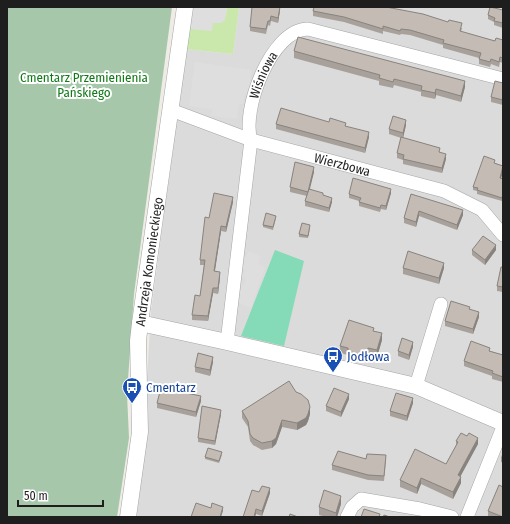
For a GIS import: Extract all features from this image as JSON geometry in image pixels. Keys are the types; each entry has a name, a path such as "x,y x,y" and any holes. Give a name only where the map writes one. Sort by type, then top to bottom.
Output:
{"street":[{"name":"Andrzeja Komonieckiego","path":"128,517 140,432 138,342 140,323 185,7"},
{"name":"Wiśniowa","path":"228,342 251,140 248,130 251,113 259,83 270,56 289,34 302,29 329,34 503,79"},
{"name":"Wierzbowa","path":"171,110 251,140 444,191 482,210 503,235"},
{"path":"416,386 442,304"},
{"path":"140,323 416,386 503,423"},
{"path":"467,517 503,427"},
{"path":"347,517 352,507 361,499 420,509 452,517"}],"shaded area":[{"path":"191,7 227,7 225,20 221,23 213,23 212,31 189,29"},
{"path":"239,7 503,7 503,517 133,517 144,428 151,311 185,49 233,54"},
{"path":"195,62 252,70 248,94 245,94 243,104 239,104 237,119 211,116 212,109 189,106"},
{"path":"249,251 261,257 258,264 265,267 251,308 239,303 241,286 244,285 246,279 243,277 245,271 243,269 244,259"}],"green space":[{"name":"Cmentarz Przemienienia Pańskiego","path":"7,7 172,7 134,294 127,394 129,438 117,517 7,517"},
{"path":"227,7 239,7 233,54 185,49 189,29 213,23 226,15"},
{"path":"275,250 304,261 284,346 241,336"}],"building":[{"path":"252,7 280,7 278,18 271,16 266,29 250,27"},
{"path":"314,7 386,7 423,14 448,22 449,20 462,23 460,31 495,41 496,38 503,40 503,58 500,57 499,62 491,59 490,62 479,59 481,53 443,43 444,40 410,30 401,29 400,31 383,26 383,29 344,17 313,11"},
{"path":"490,7 503,10 503,23 494,21 495,18 488,15"},
{"path":"298,37 465,81 461,96 436,89 435,93 421,90 422,86 394,79 393,82 379,78 380,75 294,51"},
{"path":"495,81 503,83 503,100 491,97"},
{"path":"281,108 329,122 330,118 346,123 345,126 369,132 365,148 276,124"},
{"path":"393,116 406,120 403,133 389,129"},
{"path":"401,137 440,148 439,152 446,154 442,168 403,159 404,155 397,153"},
{"path":"484,156 495,160 494,163 503,166 500,178 503,179 502,198 477,190 478,188 473,187"},
{"path":"295,162 314,167 308,192 290,187"},
{"path":"353,178 391,189 386,206 381,205 380,208 359,202 361,198 349,194"},
{"path":"309,189 323,193 323,195 332,198 329,208 305,201"},
{"path":"214,193 233,197 226,227 221,226 214,271 220,272 218,288 213,288 208,316 192,315 195,295 200,296 205,260 200,260 205,217 209,218"},
{"path":"411,194 463,210 457,225 419,211 416,222 404,218"},
{"path":"266,213 276,216 273,227 263,225"},
{"path":"302,223 310,225 308,236 299,234"},
{"path":"483,236 496,245 485,260 472,250"},
{"path":"408,251 444,263 439,278 403,268"},
{"path":"501,267 503,267 503,287 497,286"},
{"path":"451,301 470,307 469,309 479,312 473,329 445,321"},
{"path":"349,320 374,328 373,331 382,333 377,350 368,348 366,356 348,351 348,348 340,346"},
{"path":"402,338 413,342 409,355 398,351"},
{"path":"471,341 490,348 489,351 503,355 503,377 492,373 493,371 464,361"},
{"path":"198,353 213,357 210,370 195,367"},
{"path":"289,381 296,392 308,400 310,407 308,414 306,418 297,423 282,420 276,438 272,441 262,443 253,438 250,434 248,421 242,411"},
{"path":"161,388 201,396 196,412 157,403"},
{"path":"334,388 349,394 341,412 326,406"},
{"path":"396,393 413,398 407,416 390,411"},
{"path":"202,406 221,410 215,441 198,438"},
{"path":"461,433 467,436 469,433 478,438 458,475 461,477 453,492 421,478 417,488 400,480 415,449 446,464 458,442 456,441"},
{"path":"208,448 222,452 219,461 205,457"},
{"path":"338,451 366,459 367,454 386,455 384,476 368,475 332,465"},
{"path":"499,485 503,487 503,517 488,511"},
{"path":"262,486 270,488 262,511 256,509 254,517 243,517 252,490 259,492"},
{"path":"324,490 341,496 336,513 319,507"},
{"path":"196,503 211,508 212,503 223,507 220,517 191,517"},
{"path":"364,509 380,514 379,517 361,517"},
{"path":"290,514 298,517 289,517"}],"place":[{"name":"Jodłowa","path":"333,373"},
{"name":"Cmentarz","path":"132,404"}]}
